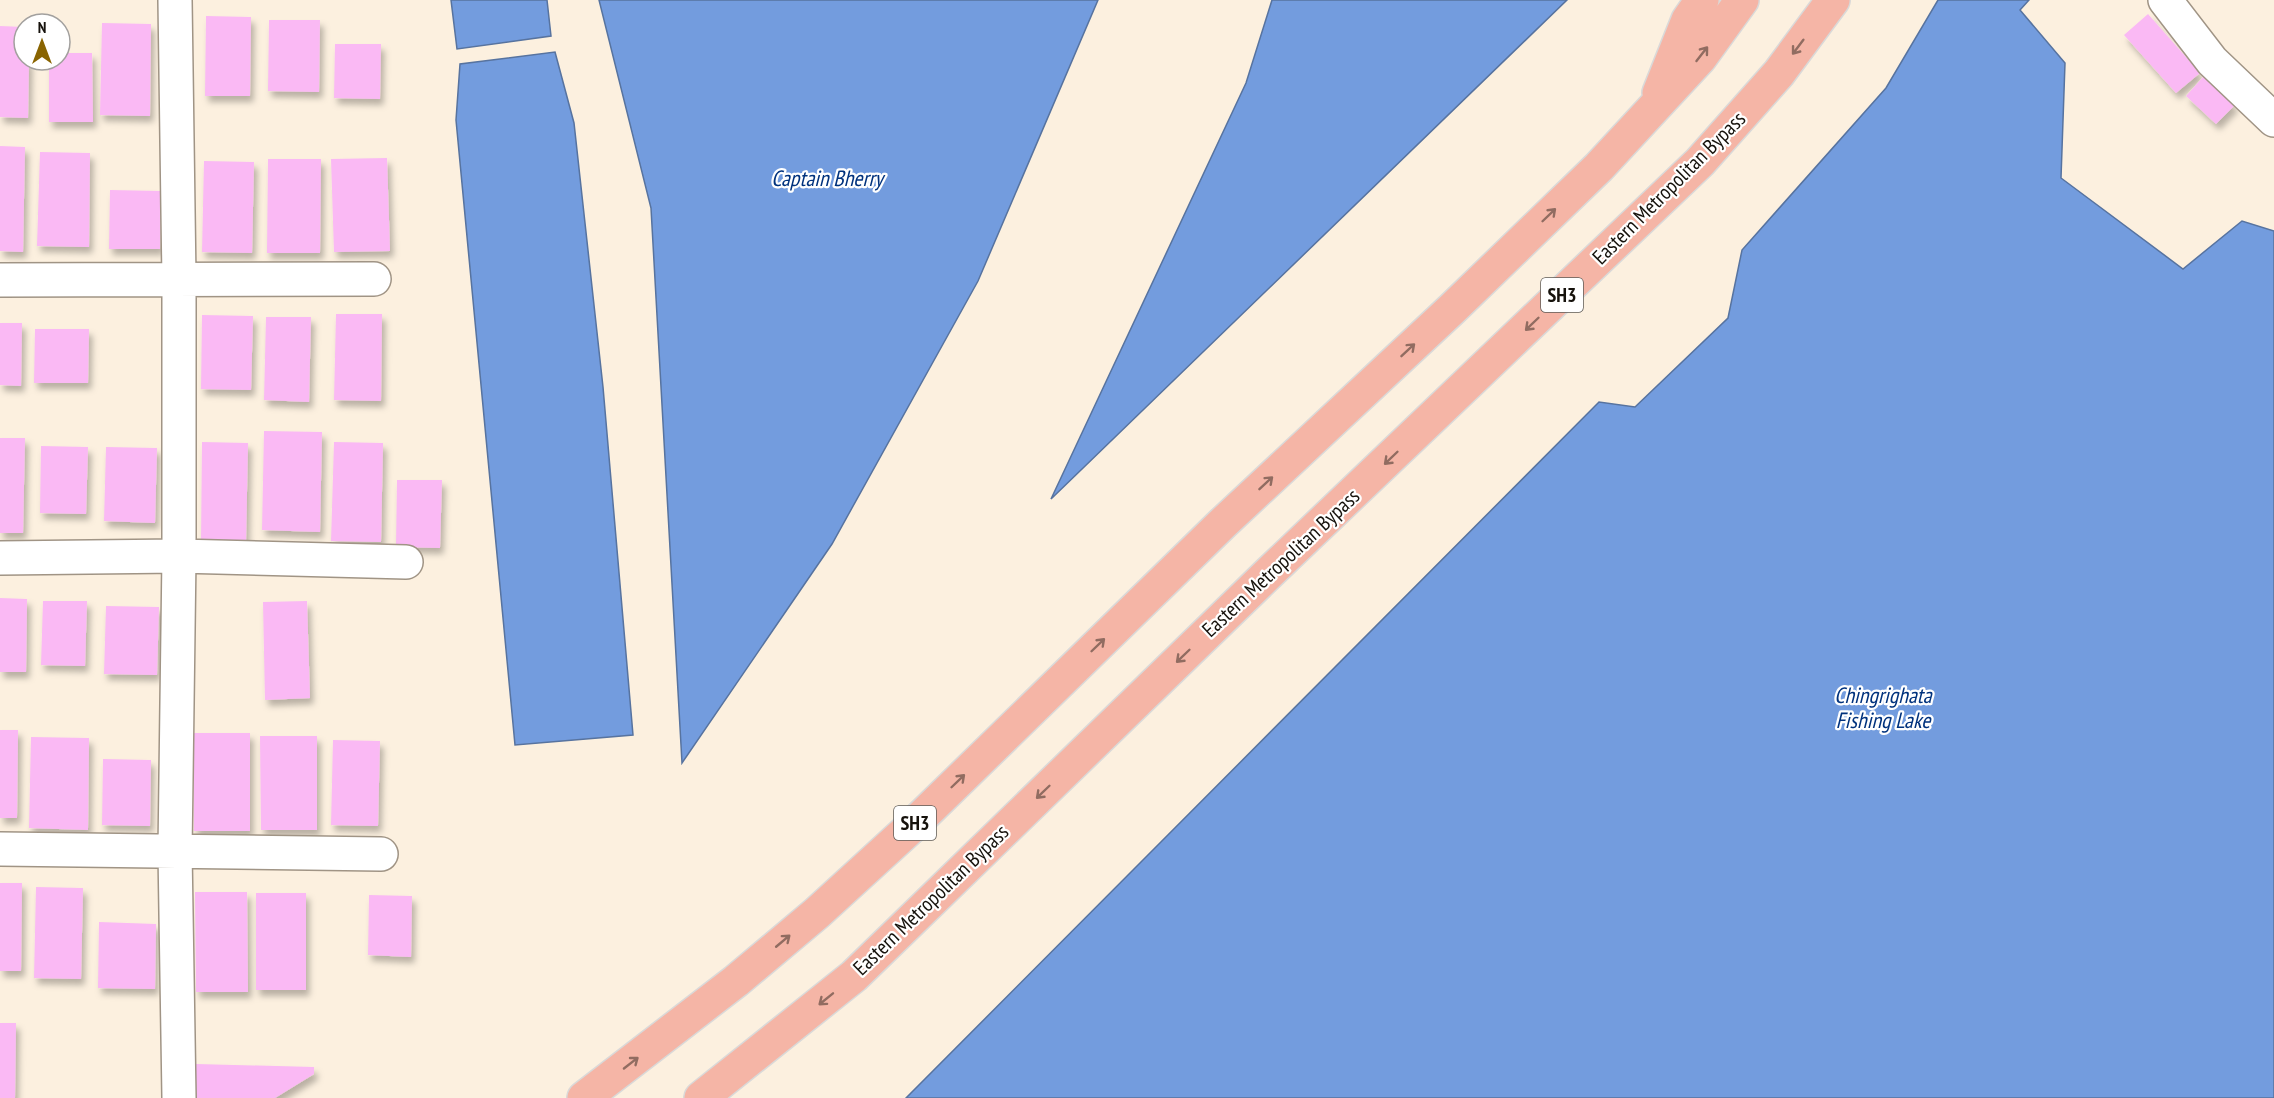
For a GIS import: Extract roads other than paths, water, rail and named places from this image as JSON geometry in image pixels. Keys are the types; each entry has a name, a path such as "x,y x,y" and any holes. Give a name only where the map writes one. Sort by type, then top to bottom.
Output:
{"main road":[{"path":"1650,114 1688,20 1702,0"},
{"name":"SH3","path":"584,1098 745,973 817,913 910,828 1223,523 1452,309 1599,167 1700,58 1742,0"},
{"name":"Eastern Metropolitan Bypass","path":"701,1098 854,976 1270,572 1700,162 1779,73 1833,0"}],"street":[{"path":"175,0 179,280 179,556 175,851 179,1098"},
{"path":"2165,0 2212,61 2274,120"},
{"path":"0,280 375,279"},
{"path":"0,558 179,556 406,562"},
{"path":"0,849 381,854"}],"water":[{"path":"451,0 547,0 551,36 457,49"},
{"name":"Captain Bherry","path":"599,0 1098,0 978,281 832,544 682,763 651,208"},
{"path":"1272,0 1567,0 1051,499 1246,83"},
{"name":"Chingrighata Fishing Lake","path":"1938,0 2029,0 2020,10 2065,63 2061,178 2183,269 2242,221 2274,231 2274,1098 906,1098 1599,402 1635,407 1728,318 1742,250 1886,88"},
{"path":"555,52 574,123 603,387 633,735 515,745 456,120 460,64"}]}
